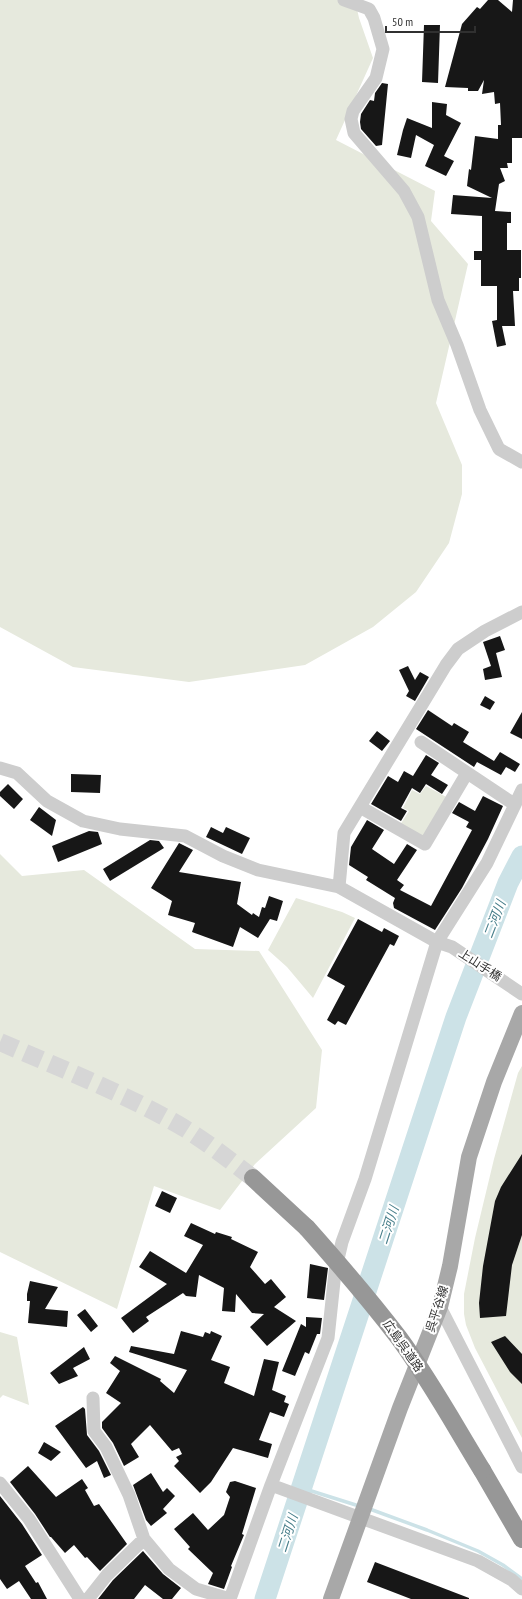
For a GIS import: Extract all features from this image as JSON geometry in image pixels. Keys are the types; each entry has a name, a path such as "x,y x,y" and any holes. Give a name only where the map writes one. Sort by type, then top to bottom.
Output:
{"highway":[{"name":"広島呉道路","path":"253,1178 307,1228 358,1286 400,1339 437,1396 522,1539"}],"main road":[{"name":"呉平谷線","path":"331,1599 354,1515 400,1408 440,1307 450,1266 469,1157 494,1082 522,1013"}],"street":[{"path":"344,0 369,9 374,18 383,49 376,78 353,111 352,119 354,133 404,191 418,217 438,300 457,345 480,410 499,449 522,462"},
{"path":"339,888 344,833 425,698 458,649 485,631 522,612"},
{"path":"421,742 514,804"},
{"name":"上山手橋","path":"0,768 17,773 48,801 83,821 120,829 186,836 223,856 258,870 339,888 437,942 452,947 522,994"},
{"path":"360,807 425,844 467,773"},
{"path":"93,1398 94,1431 106,1447 129,1495 144,1539 169,1568 196,1589 230,1599 274,1486 328,1338 335,1272 342,1242 365,1179 437,942 487,863 522,790"},
{"path":"440,1307 522,1467"},
{"path":"0,1483 29,1519 80,1599"},
{"path":"274,1486 478,1561 512,1580 522,1589"},
{"path":"88,1599 107,1575 144,1539"},
{"path":"512,1580 515,1599"}],"shaded area":[{"path":"0,0 355,0 359,18 373,58 336,140 435,191 431,221 468,264 436,403 462,465 462,494 449,543 416,592 373,627 305,665 189,682 73,667 0,627"},
{"path":"426,786 450,799 424,842 398,828 409,811 403,808 412,790 420,794"},
{"path":"0,854 22,876 84,870 195,949 259,951 322,1050 316,1108 255,1164 220,1210 154,1186 117,1309 0,1252"},
{"path":"296,898 342,912 355,918 313,998 287,967 268,950"},
{"path":"522,1066 522,1438 475,1348 466,1325 464,1314 464,1294 475,1238 494,1159 518,1073"},
{"path":"0,1332 17,1337 29,1405 3,1395 0,1398"}],"building":[{"path":"488,0 498,0 512,12 513,0 522,0 522,138 512,138 512,163 507,163 508,168 500,168 505,181 499,184 495,211 511,212 511,223 507,223 507,250 521,250 521,278 519,278 519,291 513,291 515,326 502,326 506,345 497,347 492,321 497,320 497,286 481,286 481,260 474,260 474,251 482,251 482,216 451,214 453,195 492,198 467,186 469,169 471,170 475,136 498,139 498,125 501,125 500,103 495,104 494,92 482,94 484,80 478,91 468,91 468,88 445,87 462,24 477,7 480,9"},
{"path":"424,25 440,25 438,83 422,82"},
{"path":"382,83 388,84 382,145 376,146 361,129 360,122 361,114 370,100 374,101 375,93"},
{"path":"432,102 447,104 446,115 461,123 444,156 454,161 446,176 425,166 434,145 416,135 411,158 397,155 407,118 432,128"},
{"path":"500,636 505,650 496,653 502,677 485,680 483,669 491,666 483,642"},
{"path":"408,666 415,680 420,672 429,677 415,701 406,696 409,691 399,670"},
{"path":"485,696 495,702 490,710 480,705"},
{"path":"428,710 452,726 454,723 469,732 463,742 494,761 500,752 520,764 515,772 506,767 501,775 477,762 474,767 416,729"},
{"path":"522,712 522,739 510,733"},
{"path":"377,731 390,741 382,751 369,741"},
{"path":"426,755 439,763 431,775 448,785 442,794 426,784 420,793 412,788 401,808 407,811 401,821 371,804 388,776 398,782 404,771 413,776"},
{"path":"71,774 101,775 100,793 71,792"},
{"path":"8,784 23,799 14,809 0,796 0,792"},
{"path":"483,796 503,806 488,839 462,888 435,930 394,908 393,903 395,898 366,880 368,877 349,865 351,847 367,820 384,830 372,849 394,864 407,844 417,850 397,880 404,885 400,890 431,906 472,830 466,827 469,822 452,813 459,802 475,811"},
{"path":"39,807 56,820 52,836 30,820"},
{"path":"211,827 223,833 226,827 250,838 242,854 206,837"},
{"path":"89,831 98,832 102,844 58,862 52,846"},
{"path":"150,840 159,841 164,848 110,881 103,869"},
{"path":"179,843 193,850 179,872 241,882 237,904 252,915 253,913 259,917 262,907 265,908 269,896 283,901 277,921 270,919 258,938 240,927 233,947 192,932 195,923 168,915 172,901 151,888"},
{"path":"358,919 382,932 384,928 399,936 394,946 390,944 346,1025 338,1021 335,1025 327,1020 345,986 327,976"},
{"path":"522,1154 522,1235 512,1265 506,1316 480,1318 479,1303 483,1266 495,1201 501,1187"},
{"path":"162,1191 177,1198 170,1213 155,1206"},
{"path":"191,1223 215,1234 216,1232 232,1237 231,1239 258,1252 250,1267 265,1284 271,1279 286,1297 274,1307 296,1321 267,1346 250,1327 264,1314 252,1313 236,1294 235,1312 222,1311 224,1288 199,1275 196,1297 186,1296 183,1293 146,1317 149,1321 133,1333 121,1318 167,1284 139,1267 150,1251 186,1273 203,1245 184,1236"},
{"path":"310,1264 328,1268 324,1300 307,1298"},
{"path":"30,1281 58,1287 45,1309 68,1311 67,1327 28,1323 30,1301 27,1301 27,1294"},
{"path":"85,1309 98,1326 91,1332 77,1315"},
{"path":"306,1317 322,1318 320,1334 317,1334 309,1354 305,1352 295,1376 282,1371 301,1324 306,1327"},
{"path":"181,1331 203,1337 205,1332 210,1334 211,1331 222,1336 211,1360 230,1367 224,1383 254,1396 264,1359 279,1362 272,1390 286,1396 284,1402 289,1404 284,1417 270,1412 259,1440 272,1444 268,1458 233,1448 211,1482 200,1493 174,1466 179,1461 176,1457 182,1454 179,1448 172,1451 150,1425 131,1444 139,1457 124,1466 113,1443 102,1428 102,1422 121,1403 106,1393 120,1371 110,1363 115,1356 161,1379 160,1381 174,1393 187,1370 129,1352 131,1346 174,1354"},
{"path":"505,1336 522,1354 522,1384 510,1372 491,1342"},
{"path":"84,1347 90,1359 73,1368 78,1376 59,1384 50,1373"},
{"path":"83,1407 85,1409 87,1435 99,1451 111,1475 104,1478 97,1461 86,1468 55,1426"},
{"path":"44,1442 61,1452 51,1461 38,1453"},
{"path":"28,1466 56,1497 82,1479 88,1488 85,1490 94,1506 99,1504 127,1544 100,1571 87,1557 85,1558 74,1545 65,1553 50,1537 35,1514 10,1482"},
{"path":"151,1473 163,1492 167,1488 175,1496 163,1509 167,1513 151,1526 146,1520 133,1485"},
{"path":"235,1481 256,1488 242,1534 244,1535 231,1566 232,1567 224,1589 208,1584 213,1573 188,1549 190,1547 174,1529 193,1513 208,1530 224,1515 230,1497 226,1492 230,1482"},
{"path":"0,1496 22,1524 42,1555 25,1566 36,1583 38,1582 47,1599 31,1599 19,1581 7,1589 0,1579"},
{"path":"143,1551 163,1574 181,1588 172,1599 163,1599 145,1585 134,1599 98,1599 113,1580"},
{"path":"375,1562 469,1599 411,1599 367,1582"}],"waterway":[{"name":"二河川","path":"265,1599 456,1017 508,883 522,856"},
{"path":"302,1488 359,1506"},
{"path":"367,1508 478,1551 503,1565 522,1579"}],"tunnel":[{"path":"0,1042 94,1082 140,1104 184,1128 253,1178"}]}
